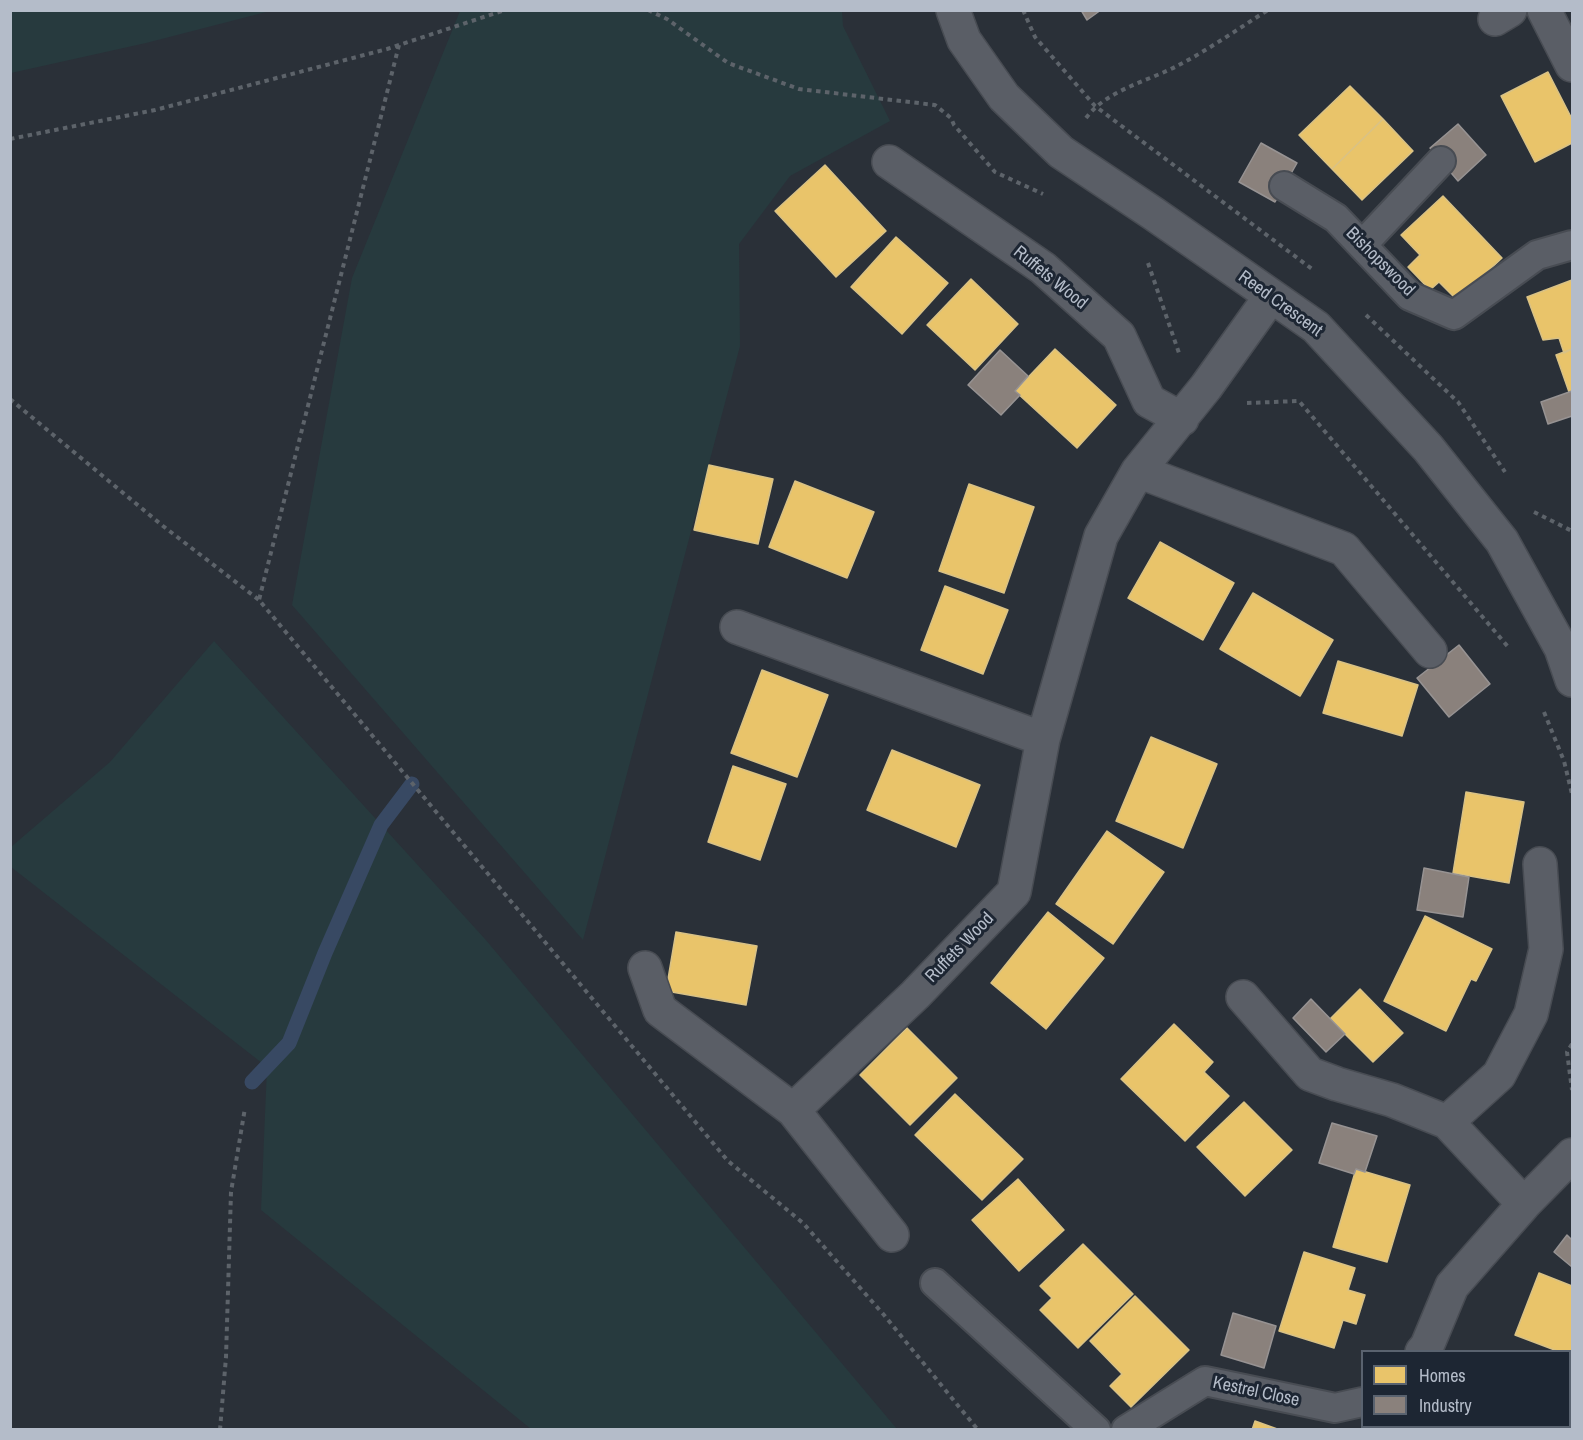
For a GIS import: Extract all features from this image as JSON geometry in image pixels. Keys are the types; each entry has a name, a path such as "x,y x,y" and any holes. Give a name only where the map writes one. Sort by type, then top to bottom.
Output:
{"street":[{"name":"Reed Crescent","path":"953,10 963,40 1004,97 1061,152 1316,327 1428,448 1502,541 1567,645 1572,680"},
{"path":"1544,10 1572,65"},
{"name":"Ruffets Wood","path":"889,162 1043,268 1119,336 1149,401 1182,419"},
{"name":"Ruffets Wood","path":"793,1110 915,995 1014,892 1043,739 1101,536 1138,471 1182,419 1271,296"},
{"path":"1138,471 1344,549 1430,651"},
{"path":"737,627 1043,739"},
{"path":"1447,1122 1499,1075 1531,1014 1546,949 1540,864"},
{"path":"645,969 660,1010 793,1110 892,1235"},
{"path":"1243,996 1310,1074 1392,1100 1447,1122 1524,1203"},
{"path":"1430,1350 1452,1286 1524,1203 1572,1155"}],"lane":[{"path":"1362,245 1441,161"},
{"name":"Bishopswood","path":"1284,186 1336,218 1410,296 1454,315 1537,255 1572,246"},
{"path":"935,1283 1096,1430"},
{"name":"Kestrel Close","path":"1126,1430 1205,1381 1335,1408 1361,1402"}],"path":[{"path":"10,140 155,110 399,45 505,10"},
{"path":"648,10 668,19 728,63 799,89 935,105 951,118 954,125 995,172 1044,195"},
{"path":"1023,10 1035,37 1095,106"},
{"path":"1087,116 1095,106 1129,87 1177,66 1268,10"},
{"path":"259,600 399,45"},
{"path":"1146,256 1179,354"},
{"path":"10,399 163,526 259,600 728,1161 802,1223 884,1315 978,1430"},
{"path":"1237,404 1299,400 1514,655"},
{"path":"1540,702 1564,761 1572,794"},
{"path":"1572,1044 1567,1052 1572,1090"},
{"path":"220,1430 226,1357 231,1192 245,1108"}],"green space":[{"path":"10,11 270,11 146,43 11,73"},
{"path":"460,11 842,11 843,26 890,121 790,176 739,244 740,346 583,940 292,605 352,278"},
{"path":"214,641 485,939 897,1429 531,1429 261,1210 267,1067 11,867 11,847 110,762"}],"building: Homes":[{"path":"1548,72 1572,119 1572,143 1535,162 1501,96"},
{"path":"1350,86 1383,119 1332,169 1299,135"},
{"path":"1383,119 1413,151 1362,200 1332,169"},
{"path":"825,165 886,231 836,277 775,211"},
{"path":"1443,196 1502,258 1457,300 1439,282 1430,290 1408,267 1420,255 1401,235"},
{"path":"896,237 948,283 902,334 851,287"},
{"path":"971,279 1018,324 975,370 927,325"},
{"path":"1572,280 1572,349 1564,353 1559,338 1543,340 1527,297"},
{"path":"1055,349 1116,405 1077,448 1015,391"},
{"path":"1572,349 1572,391 1569,392 1556,355"},
{"path":"709,465 773,479 758,544 694,530"},
{"path":"795,481 874,512 847,578 769,547"},
{"path":"969,484 1034,507 1004,593 939,571"},
{"path":"1160,542 1234,583 1203,640 1128,598"},
{"path":"945,586 1008,610 983,674 921,650"},
{"path":"1253,593 1333,640 1300,696 1220,649"},
{"path":"1338,661 1418,685 1402,736 1323,713"},
{"path":"762,670 828,695 797,777 731,753"},
{"path":"1151,737 1217,764 1183,848 1116,821"},
{"path":"892,750 980,785 956,847 867,810"},
{"path":"733,766 786,784 760,860 708,842"},
{"path":"1466,792 1524,802 1509,883 1453,873"},
{"path":"1107,831 1164,872 1113,944 1056,904"},
{"path":"1048,912 1104,958 1046,1029 991,983"},
{"path":"1425,916 1492,949 1476,981 1471,979 1446,1031 1384,1001"},
{"path":"676,932 757,946 746,1005 666,991"},
{"path":"1360,989 1403,1033 1373,1062 1330,1019"},
{"path":"1174,1024 1213,1062 1204,1072 1229,1096 1185,1141 1121,1079"},
{"path":"907,1028 957,1078 910,1125 860,1075"},
{"path":"955,1094 1023,1159 982,1200 915,1135"},
{"path":"1244,1102 1292,1150 1245,1196 1197,1147"},
{"path":"1356,1169 1410,1185 1387,1262 1333,1247"},
{"path":"1018,1179 1064,1230 1019,1271 972,1220"},
{"path":"1083,1244 1133,1294 1078,1348 1040,1310 1052,1298 1040,1286"},
{"path":"1304,1252 1355,1268 1348,1290 1365,1295 1356,1324 1343,1320 1334,1348 1279,1331"},
{"path":"1539,1273 1572,1286 1572,1356 1571,1350 1555,1350 1515,1335"},
{"path":"1135,1296 1189,1350 1131,1407 1110,1386 1122,1374 1090,1341"},
{"path":"1255,1421 1280,1430 1252,1430"},
{"path":"1456,1428 1516,1428 1519,1430 1455,1430"}],"building: Industry":[{"path":"1081,10 1101,10 1087,20"},
{"path":"1458,124 1486,155 1458,181 1430,148"},
{"path":"1261,143 1297,163 1275,202 1239,182"},
{"path":"1000,350 1028,376 1015,391 1020,395 1001,415 968,385"},
{"path":"1572,391 1572,416 1548,424 1541,402"},
{"path":"1459,645 1490,684 1449,717 1417,678"},
{"path":"1424,868 1469,877 1463,917 1417,910"},
{"path":"1311,999 1345,1034 1326,1052 1293,1018"},
{"path":"1332,1123 1377,1136 1365,1172 1356,1169 1354,1174 1319,1163"},
{"path":"1567,1235 1572,1240 1572,1267 1554,1252"},
{"path":"1233,1313 1276,1326 1264,1368 1221,1355"}],"waterway":[{"path":"252,1082 289,1043 325,953 381,825 412,784"}]}
